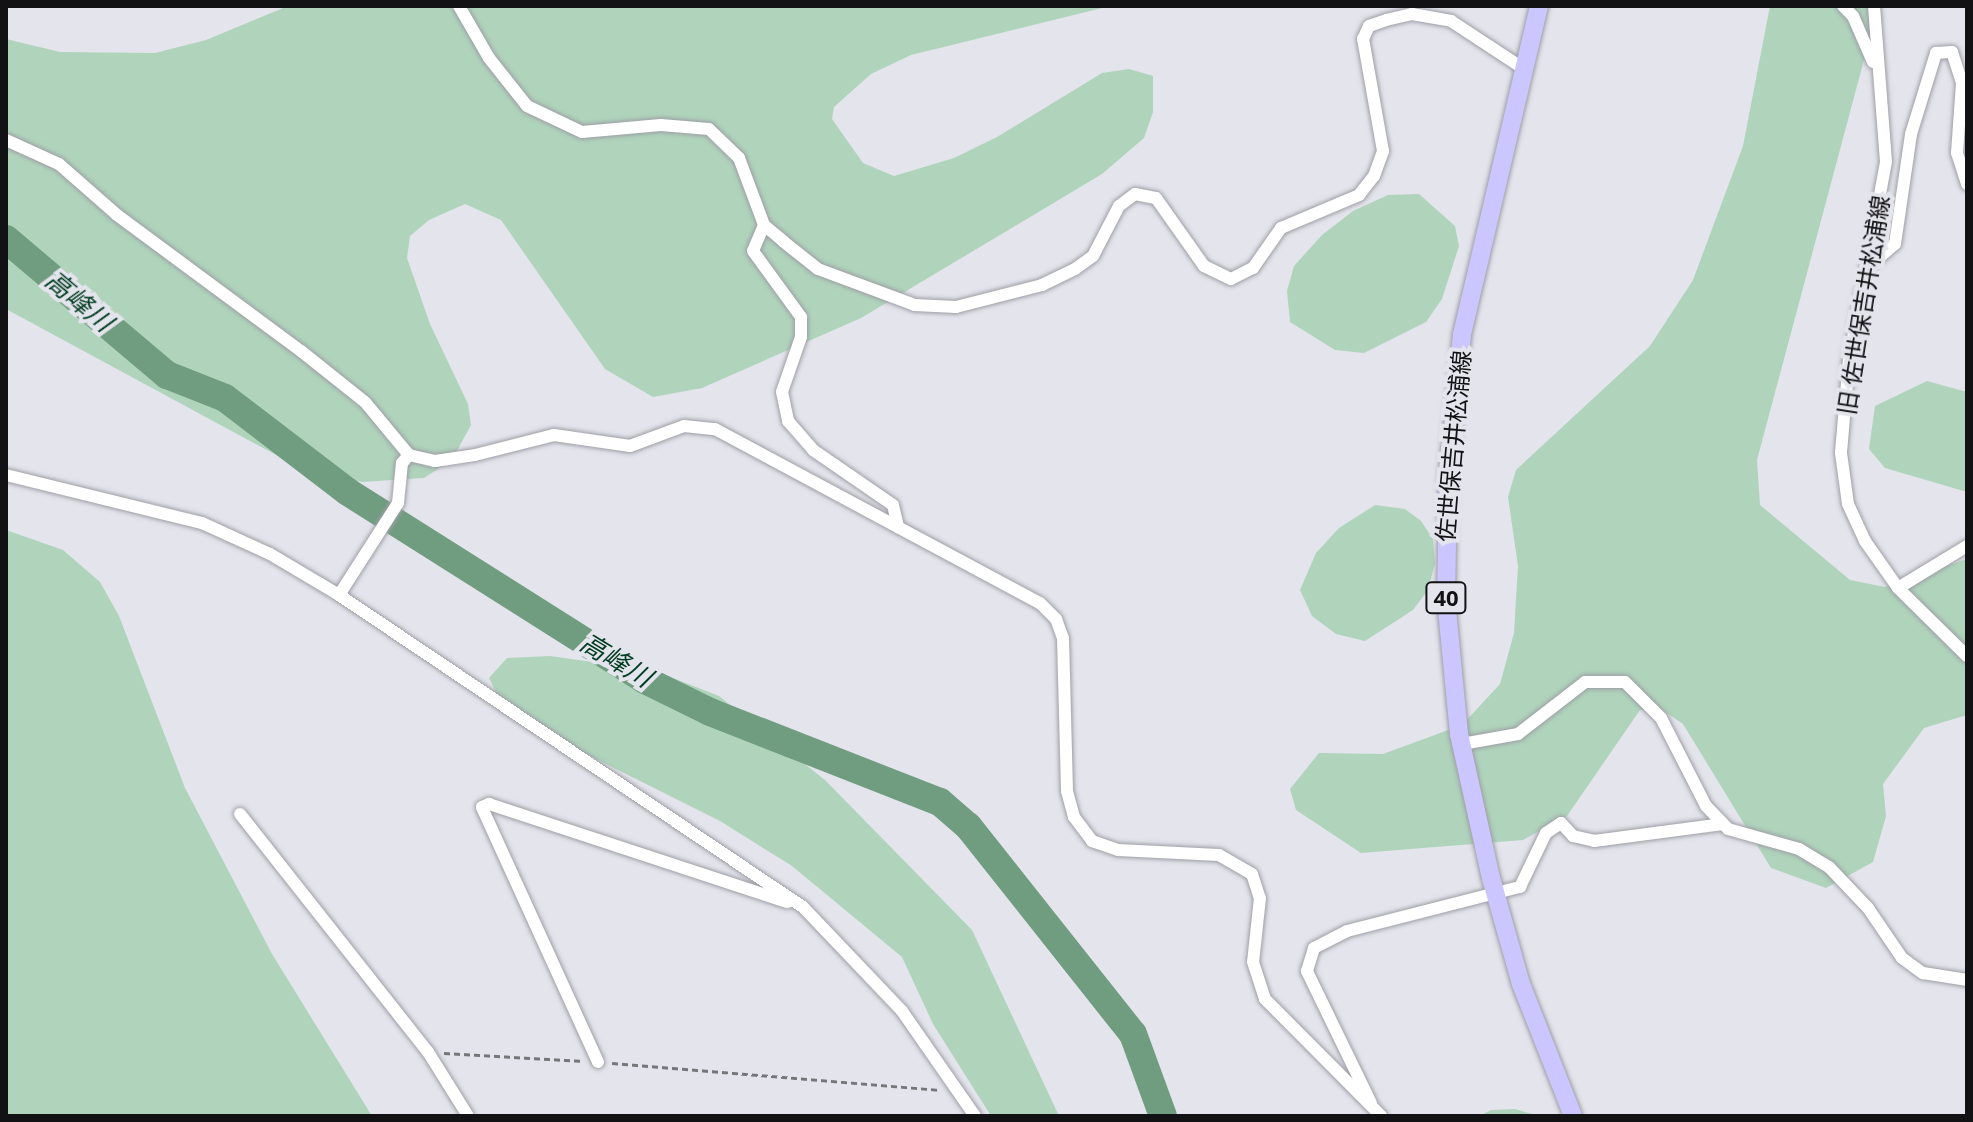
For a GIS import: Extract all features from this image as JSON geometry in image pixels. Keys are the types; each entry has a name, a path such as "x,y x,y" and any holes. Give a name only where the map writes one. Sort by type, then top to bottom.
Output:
{"main road":[{"name":"佐世保吉井松浦線","path":"1539,6 1470,289 1451,430 1446,599 1462,744 1496,895 1521,984 1573,1116"}],"street":[{"path":"459,6 489,58 527,106 582,132 661,125 709,129 739,158 764,225 818,269 915,305 956,307 1042,285 1075,269 1093,256 1119,206 1135,194 1156,198 1204,266 1231,279 1253,268 1281,228 1359,195 1374,176 1383,151 1363,39 1369,26 1412,14 1451,21 1524,69"},
{"path":"1843,6 1853,16 1877,71"},
{"name":"旧 佐世保吉井松浦線","path":"1874,6 1886,162 1849,359 1841,453 1848,504 1865,541 1898,588 1967,656"},
{"path":"1866,269 1895,244 1911,134 1936,53 1952,52 1962,83 1957,153 1967,184"},
{"path":"6,140 59,164 117,215 301,351 365,402 409,455 435,461 475,455 554,435 630,446 684,426 715,429 1040,603 1056,619 1063,638 1067,791 1074,817 1092,841 1118,850 1219,855 1252,874 1260,898 1253,962 1265,999 1328,1058 1354,1094 1371,1103"},
{"path":"764,225 753,251 801,317 801,337 782,392 788,421 813,450 893,505 898,527"},
{"path":"339,595 398,503 402,463 409,455"},
{"path":"6,475 202,523 270,554 339,595 803,907 902,1011 962,1092 975,1116"},
{"path":"1898,588 1967,546"},
{"path":"1462,744 1518,734 1585,682 1625,682 1661,718 1706,806 1723,824"},
{"path":"598,1062 482,807 489,804 803,907"},
{"path":"240,814 428,1052 468,1116"},
{"path":"1381,1116 1371,1103 1307,971 1314,948 1347,931 1520,887 1546,833 1561,823 1573,836 1594,841 1723,824 1799,849 1829,867 1868,908 1902,958 1923,973 1967,980"}],"path":[{"path":"428,1052 598,1062 962,1092"}],"green space":[{"path":"288,6 1110,6 911,55 871,74 834,107 832,119 863,163 894,176 954,158 997,137 1102,73 1129,69 1153,76 1153,112 1144,138 1102,174 861,318 702,388 653,397 605,369 501,220 465,204 429,220 410,236 407,258 430,324 468,404 471,425 452,460 424,478 362,482 300,468 6,309 6,39 60,52 155,53 206,40"},
{"path":"1770,6 1883,6 1876,15 1757,460 1760,505 1850,580 1885,587 1967,559 1967,715 1924,728 1883,784 1886,816 1873,862 1826,888 1771,868 1683,724 1661,709 1640,710 1567,816 1523,840 1361,853 1296,810 1290,789 1319,753 1383,754 1462,725 1500,684 1514,633 1518,566 1508,497 1516,470 1650,346 1693,280 1743,146"},
{"path":"1419,194 1455,226 1459,246 1442,299 1426,322 1364,353 1335,350 1290,322 1287,291 1294,266 1322,235 1353,211 1388,195"},
{"path":"1927,381 1967,392 1967,492 1885,468 1869,449 1875,406"},
{"path":"1375,505 1405,509 1421,521 1433,539 1435,563 1428,590 1413,610 1365,641 1336,634 1312,616 1300,590 1316,553 1339,528"},
{"path":"6,530 63,550 100,582 119,616 185,788 272,954 372,1116 6,1116"},
{"path":"550,656 655,671 719,696 825,780 972,930 1059,1116 991,1116 933,1024 902,957 792,866 720,821 586,754 502,704 489,678 507,658"},
{"path":"1515,1109 1539,1116 1480,1116 1491,1110"}],"waterway":[{"name":"高峰川","path":"6,239 167,375 225,398 348,492 645,680 710,712 940,802 968,826 1133,1034 1163,1116"}]}
